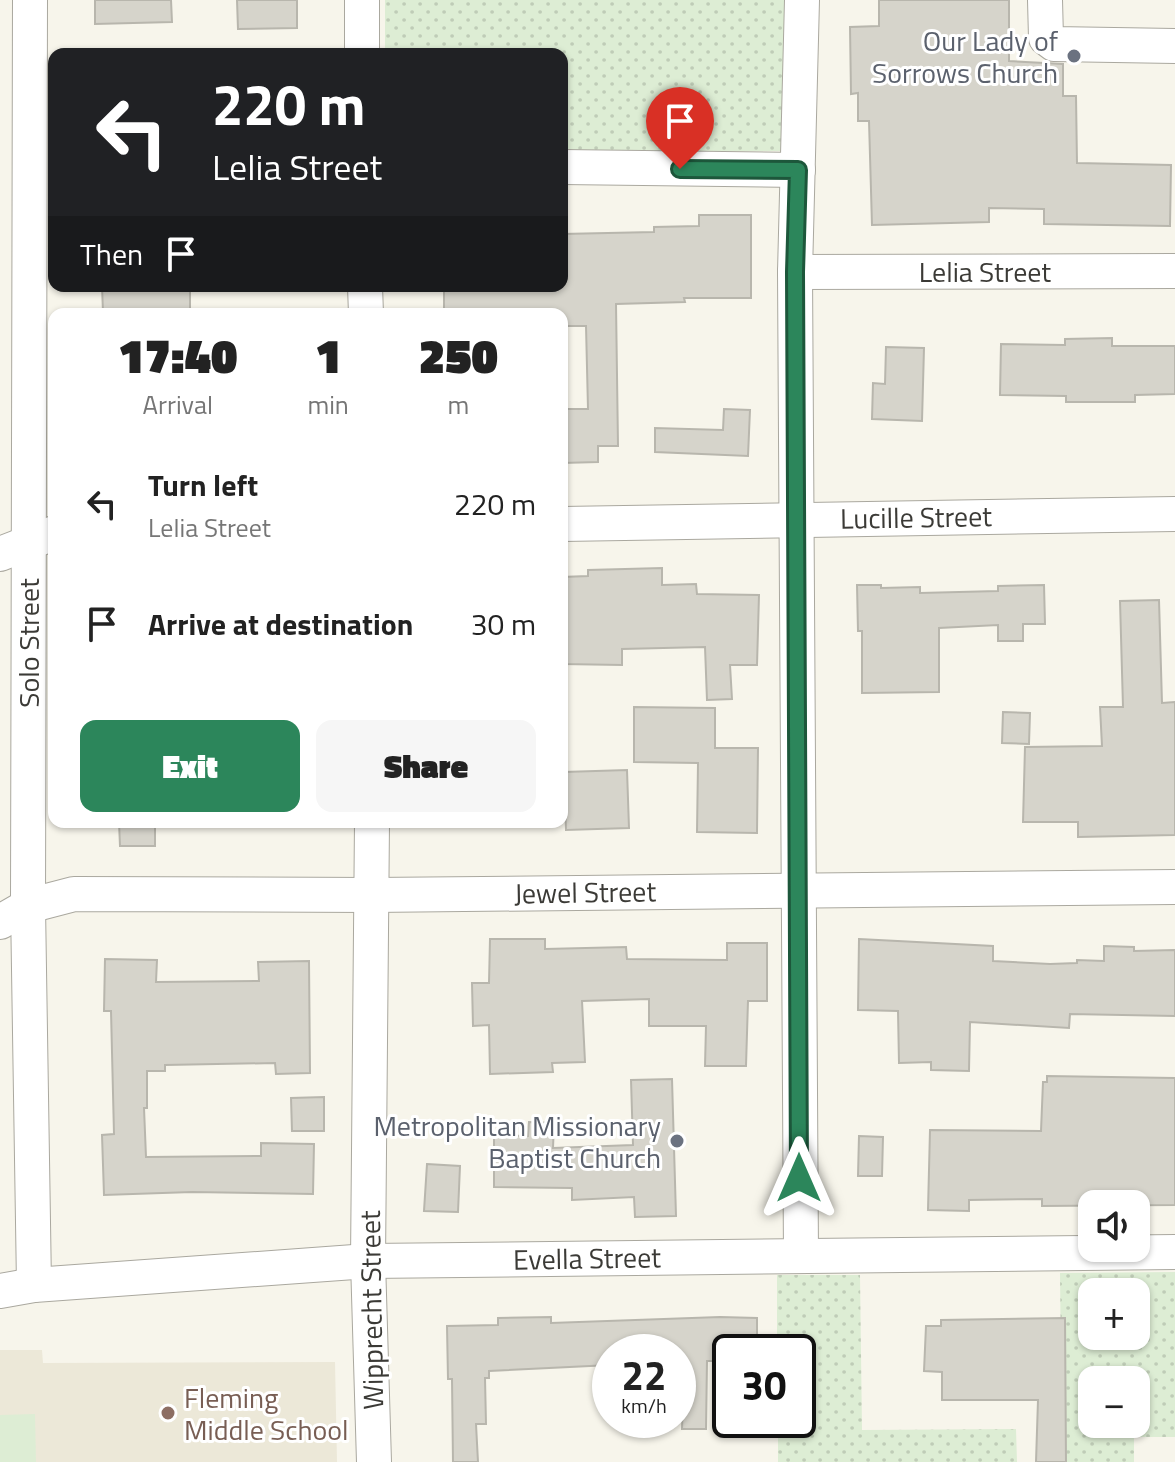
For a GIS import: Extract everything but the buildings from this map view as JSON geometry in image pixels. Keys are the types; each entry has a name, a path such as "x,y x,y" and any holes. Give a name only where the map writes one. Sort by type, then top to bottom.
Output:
{"street":[{"name":"Solo Street","path":"30,0 41,161 14,914 34,1285"},
{"path":"362,0 362,48"},
{"path":"801,1255 795,272 802,0"},
{"path":"1045,0 1046,38 1054,44 1175,46"},
{"path":"568,167 798,170"},
{"name":"Lelia Street","path":"795,272 1175,271"},
{"name":"Lucille Street","path":"568,524 1175,514"},
{"name":"Wipprecht Street","path":"372,828 368,1261 374,1462"},
{"name":"Jewel Street","path":"14,914 74,894 372,895 1175,887"},
{"name":"Evella Street","path":"0,1291 34,1285 368,1261 1175,1252"}],"shaded area":[{"name":"Fleming Middle School","path":"0,1350 42,1350 43,1363 335,1362 337,1462 0,1462"}],"green space":[{"path":"385,0 785,0 783,151 568,151 568,48 385,48"},
{"path":"1175,1272 1175,1437 1150,1437 1150,1366 1078,1366 1078,1438 1134,1438 1134,1462 1062,1462 1060,1273"},
{"path":"777,1275 860,1275 862,1430 1016,1429 1017,1462 778,1462 778,1438 816,1438 816,1334 777,1334"},
{"path":"35,1414 36,1462 0,1462 0,1415"}],"place":[{"name":"Our Lady of Sorrows Church","path":"1074,56"},
{"name":"Metropolitan Missionary Baptist Church","path":"677,1141"},
{"name":"Fleming Middle School","path":"168,1413"}],"route":[{"path":"680,169 798,170 795,272 799,1178"}]}
